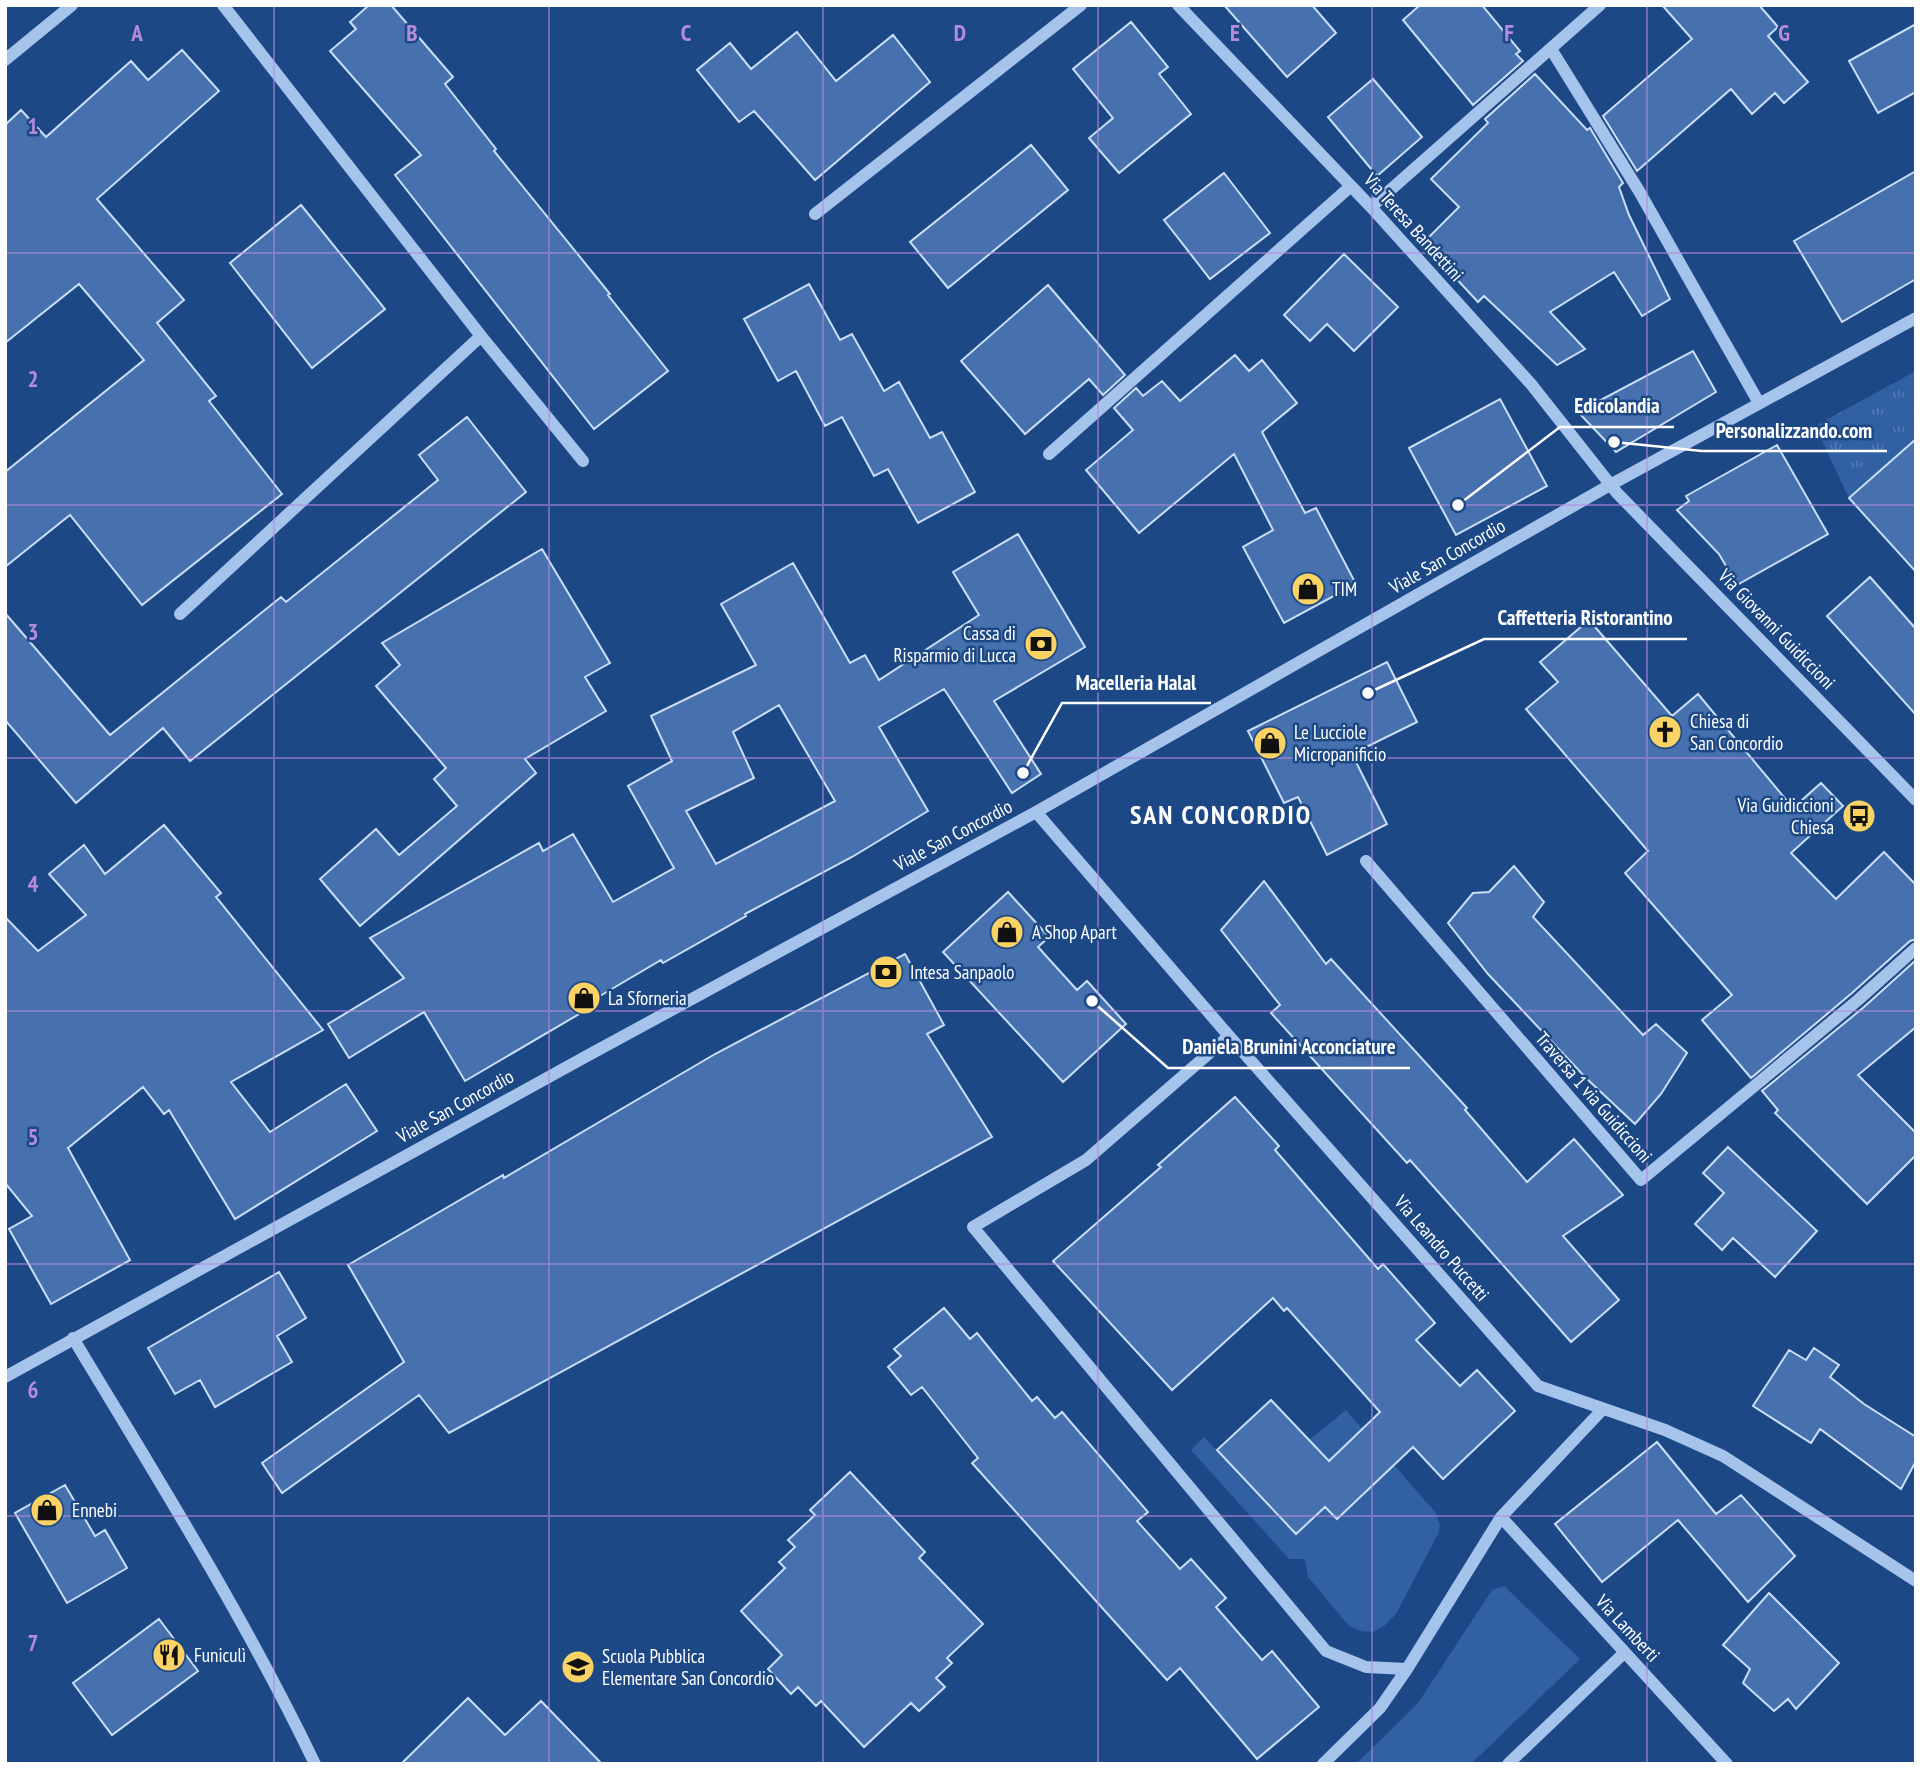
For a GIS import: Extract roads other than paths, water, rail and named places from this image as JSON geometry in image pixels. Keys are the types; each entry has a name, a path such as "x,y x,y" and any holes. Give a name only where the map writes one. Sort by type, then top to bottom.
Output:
{"street":[{"path":"5,60 72,5"},
{"path":"223,5 583,461"},
{"path":"815,214 1081,5"},
{"name":"Via Teresa Bandettini","path":"1178,5 1371,206 1531,384 1610,485"},
{"path":"1371,206 1600,5"},
{"path":"1551,49 1639,191 1759,403"},
{"path":"1049,454 1351,186"},
{"name":"Viale San Concordio","path":"5,1377 1036,812 1610,485 1916,318"},
{"path":"180,614 481,335"},
{"name":"Via Giovanni Guidiccioni","path":"1610,485 1916,800"},
{"name":"Via Leandro Puccetti","path":"1036,812 1538,1386 1665,1430 1723,1456 1916,1581"},
{"name":"Traversa 1 via Guidiccioni","path":"1366,861 1641,1180 1858,1000 1916,948"},
{"path":"1229,1035 1086,1160 972,1227 1326,1651 1366,1667 1407,1669"},
{"path":"73,1338 224,1588 281,1693 315,1764"},
{"path":"1323,1764 1380,1708 1501,1517 1603,1409"},
{"name":"Via Lamberti","path":"1501,1517 1727,1764"},
{"path":"1508,1764 1624,1653"}],"place":[{"name":"Personalizzando.com","path":"1614,442"},
{"name":"Edicolandia","path":"1458,505"},
{"name":"TIM","path":"1308,589"},
{"name":"Cassa di Risparmio di Lucca","path":"1041,644"},
{"name":"Caffetteria Ristorantino","path":"1368,693"},
{"name":"Chiesa di San Concordio","path":"1665,732"},
{"name":"Le Lucciole Micropanificio","path":"1270,743"},
{"name":"Macelleria Halal","path":"1023,773"},
{"name":"Via Guidiccioni Chiesa","path":"1859,816"},
{"name":"A Shop Apart","path":"1007,932"},
{"name":"Intesa Sanpaolo","path":"886,972"},
{"name":"La Sforneria","path":"584,998"},
{"name":"Daniela Brunini Acconciature","path":"1092,1001"},
{"name":"Ennebi","path":"47,1510"},
{"name":"Funiculì","path":"169,1655"},
{"name":"Scuola Pubblica Elementare San Concordio","path":"578,1667"}],"district":[{"name":"SAN CONCORDIO","path":"1221,814"}]}
